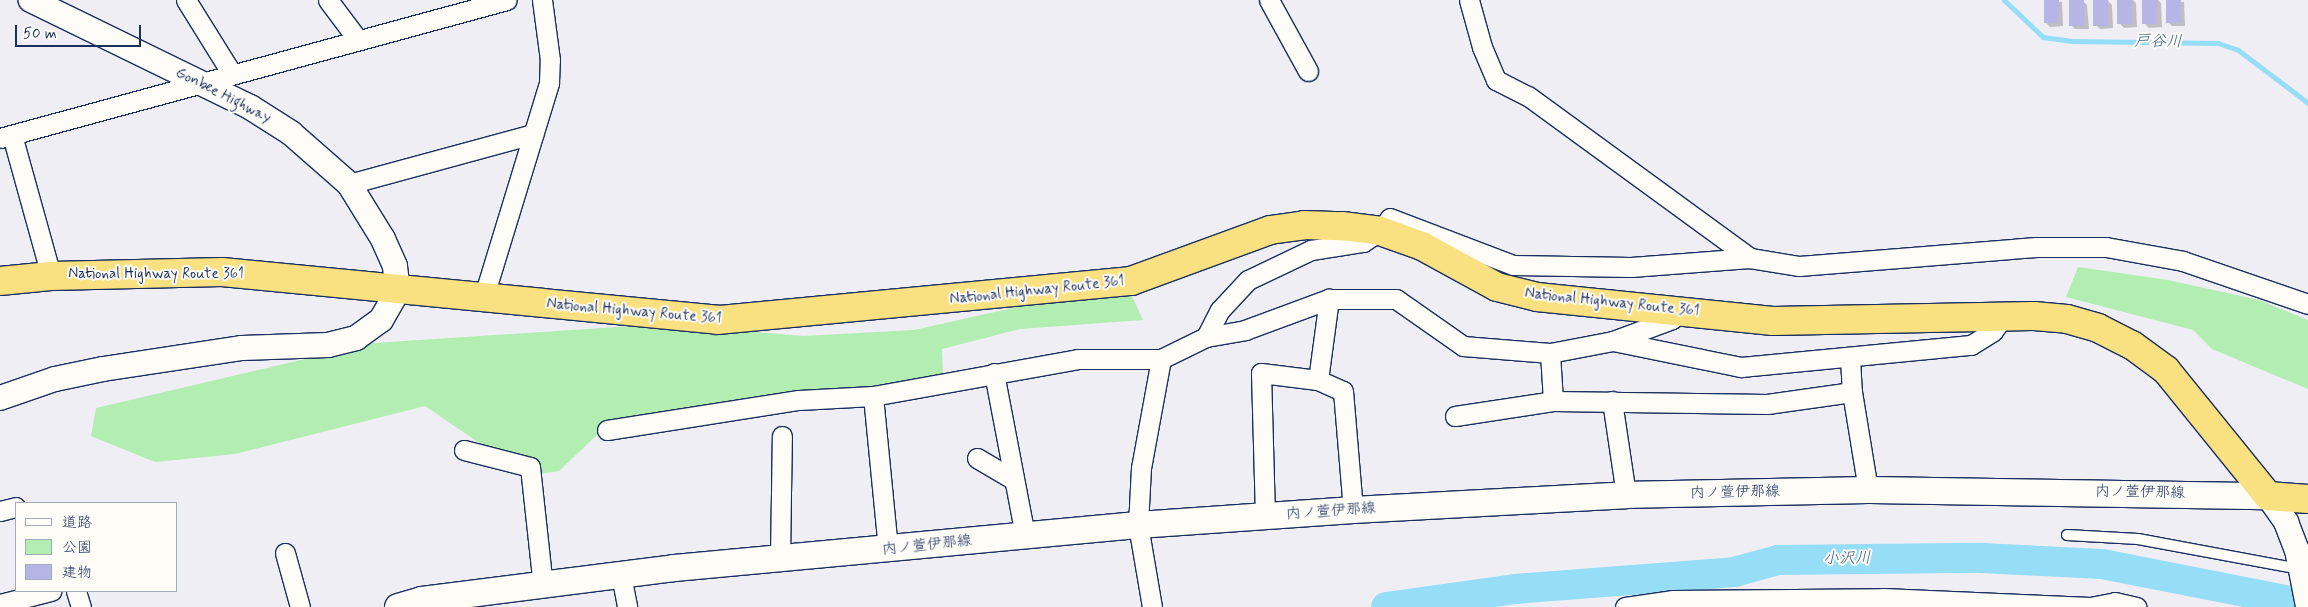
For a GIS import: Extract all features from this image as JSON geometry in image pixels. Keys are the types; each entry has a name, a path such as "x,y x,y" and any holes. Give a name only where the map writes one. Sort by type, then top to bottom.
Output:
{"highway":[{"name":"National Highway Route 361","path":"0,282 51,276 222,272 398,291 718,320 770,317 1130,281 1270,230 1304,225 1380,231 1422,246 1497,288 1537,297 1773,321 2004,316 2066,319 2098,328 2146,354 2191,398 2268,496"},
{"path":"2268,496 2308,499"}],"main road":[{"name":"内ノ萱伊那線","path":"398,607 422,600 471,601 543,586 780,557 888,550 1138,525 1353,510 1626,495 1868,490 2268,496"}],"street":[{"name":"Gonbee Highway","path":"31,0 197,83 250,107 291,133 349,184 383,239 395,266 398,291"},
{"path":"186,0 232,74"},
{"path":"328,0 358,40"},
{"path":"51,276 6,136 507,0"},
{"path":"483,299 549,83 550,60 542,0"},
{"path":"1269,0 1308,71"},
{"path":"1469,0 1482,47 1496,80 1528,96 1750,258"},
{"path":"349,184 533,134"},
{"path":"1206,337 1220,310 1248,280 1311,250 1363,242 1380,231 1390,218 1513,265 1631,266 1750,258 1799,266 2036,247 2106,247 2183,261 2308,304"},
{"path":"0,398 54,378 103,369 242,348 328,345 356,338 381,320 398,291"},
{"path":"607,430 799,400 872,396 1078,359 1161,359 1206,337 1245,330 1329,299 1396,299 1463,346 1550,353 1612,341 1672,319 1682,311"},
{"path":"1318,380 1329,299"},
{"path":"1612,341 1741,367 1971,345 1993,331 2004,316"},
{"path":"1550,353 1553,401"},
{"path":"1850,357 1852,392 1868,490"},
{"path":"1152,607 1138,525 1141,468 1161,359"},
{"path":"994,373 1025,536"},
{"path":"1265,516 1261,373 1318,380 1343,391 1353,510"},
{"path":"1455,416 1553,401 1767,404 1852,392"},
{"path":"872,396 888,550"},
{"path":"1612,401 1626,495"},
{"path":"780,557 782,436"},
{"path":"464,450 530,467 543,586"},
{"path":"977,458 1014,480"},
{"path":"2268,496 2286,522 2305,574 2308,606"},
{"path":"0,511 15,507"},
{"path":"285,553 300,607"},
{"path":"622,575 627,607"},
{"path":"0,604 47,592"},
{"path":"76,592 81,607"},
{"path":"1625,607 1673,600 1883,598 2090,607 2115,602 2136,607"}],"lane":[{"path":"2067,535 2138,539 2305,574"}],"green space":[{"path":"2078,267 2168,280 2259,300 2308,320 2308,389 2212,349 2193,330 2066,297"},
{"path":"1131,294 1143,320 1020,329 942,349 943,375 916,390 771,396 597,435 559,471 528,476 425,406 235,454 155,462 91,436 96,408 374,343 663,324 803,336 914,330 1070,295"}],"water":[{"path":"2264,581 2308,593 2308,607 2257,607"}],"building":[{"path":"2044,0 2059,0 2059,23 2044,23"},
{"path":"2069,0 2084,0 2084,26 2069,26"},
{"path":"2093,0 2108,0 2108,26 2093,26"},
{"path":"2117,0 2132,0 2132,24 2117,24"},
{"path":"2142,0 2157,0 2157,24 2142,24"},
{"path":"2166,0 2181,0 2181,23 2166,23"}],"waterway":[{"name":"戸谷川","path":"2004,0 2043,37 2072,41 2218,43 2238,50 2308,103"},
{"name":"小沢川","path":"1386,607 1515,589 1734,572 1778,560 1982,558 2102,564 2300,603"}]}
